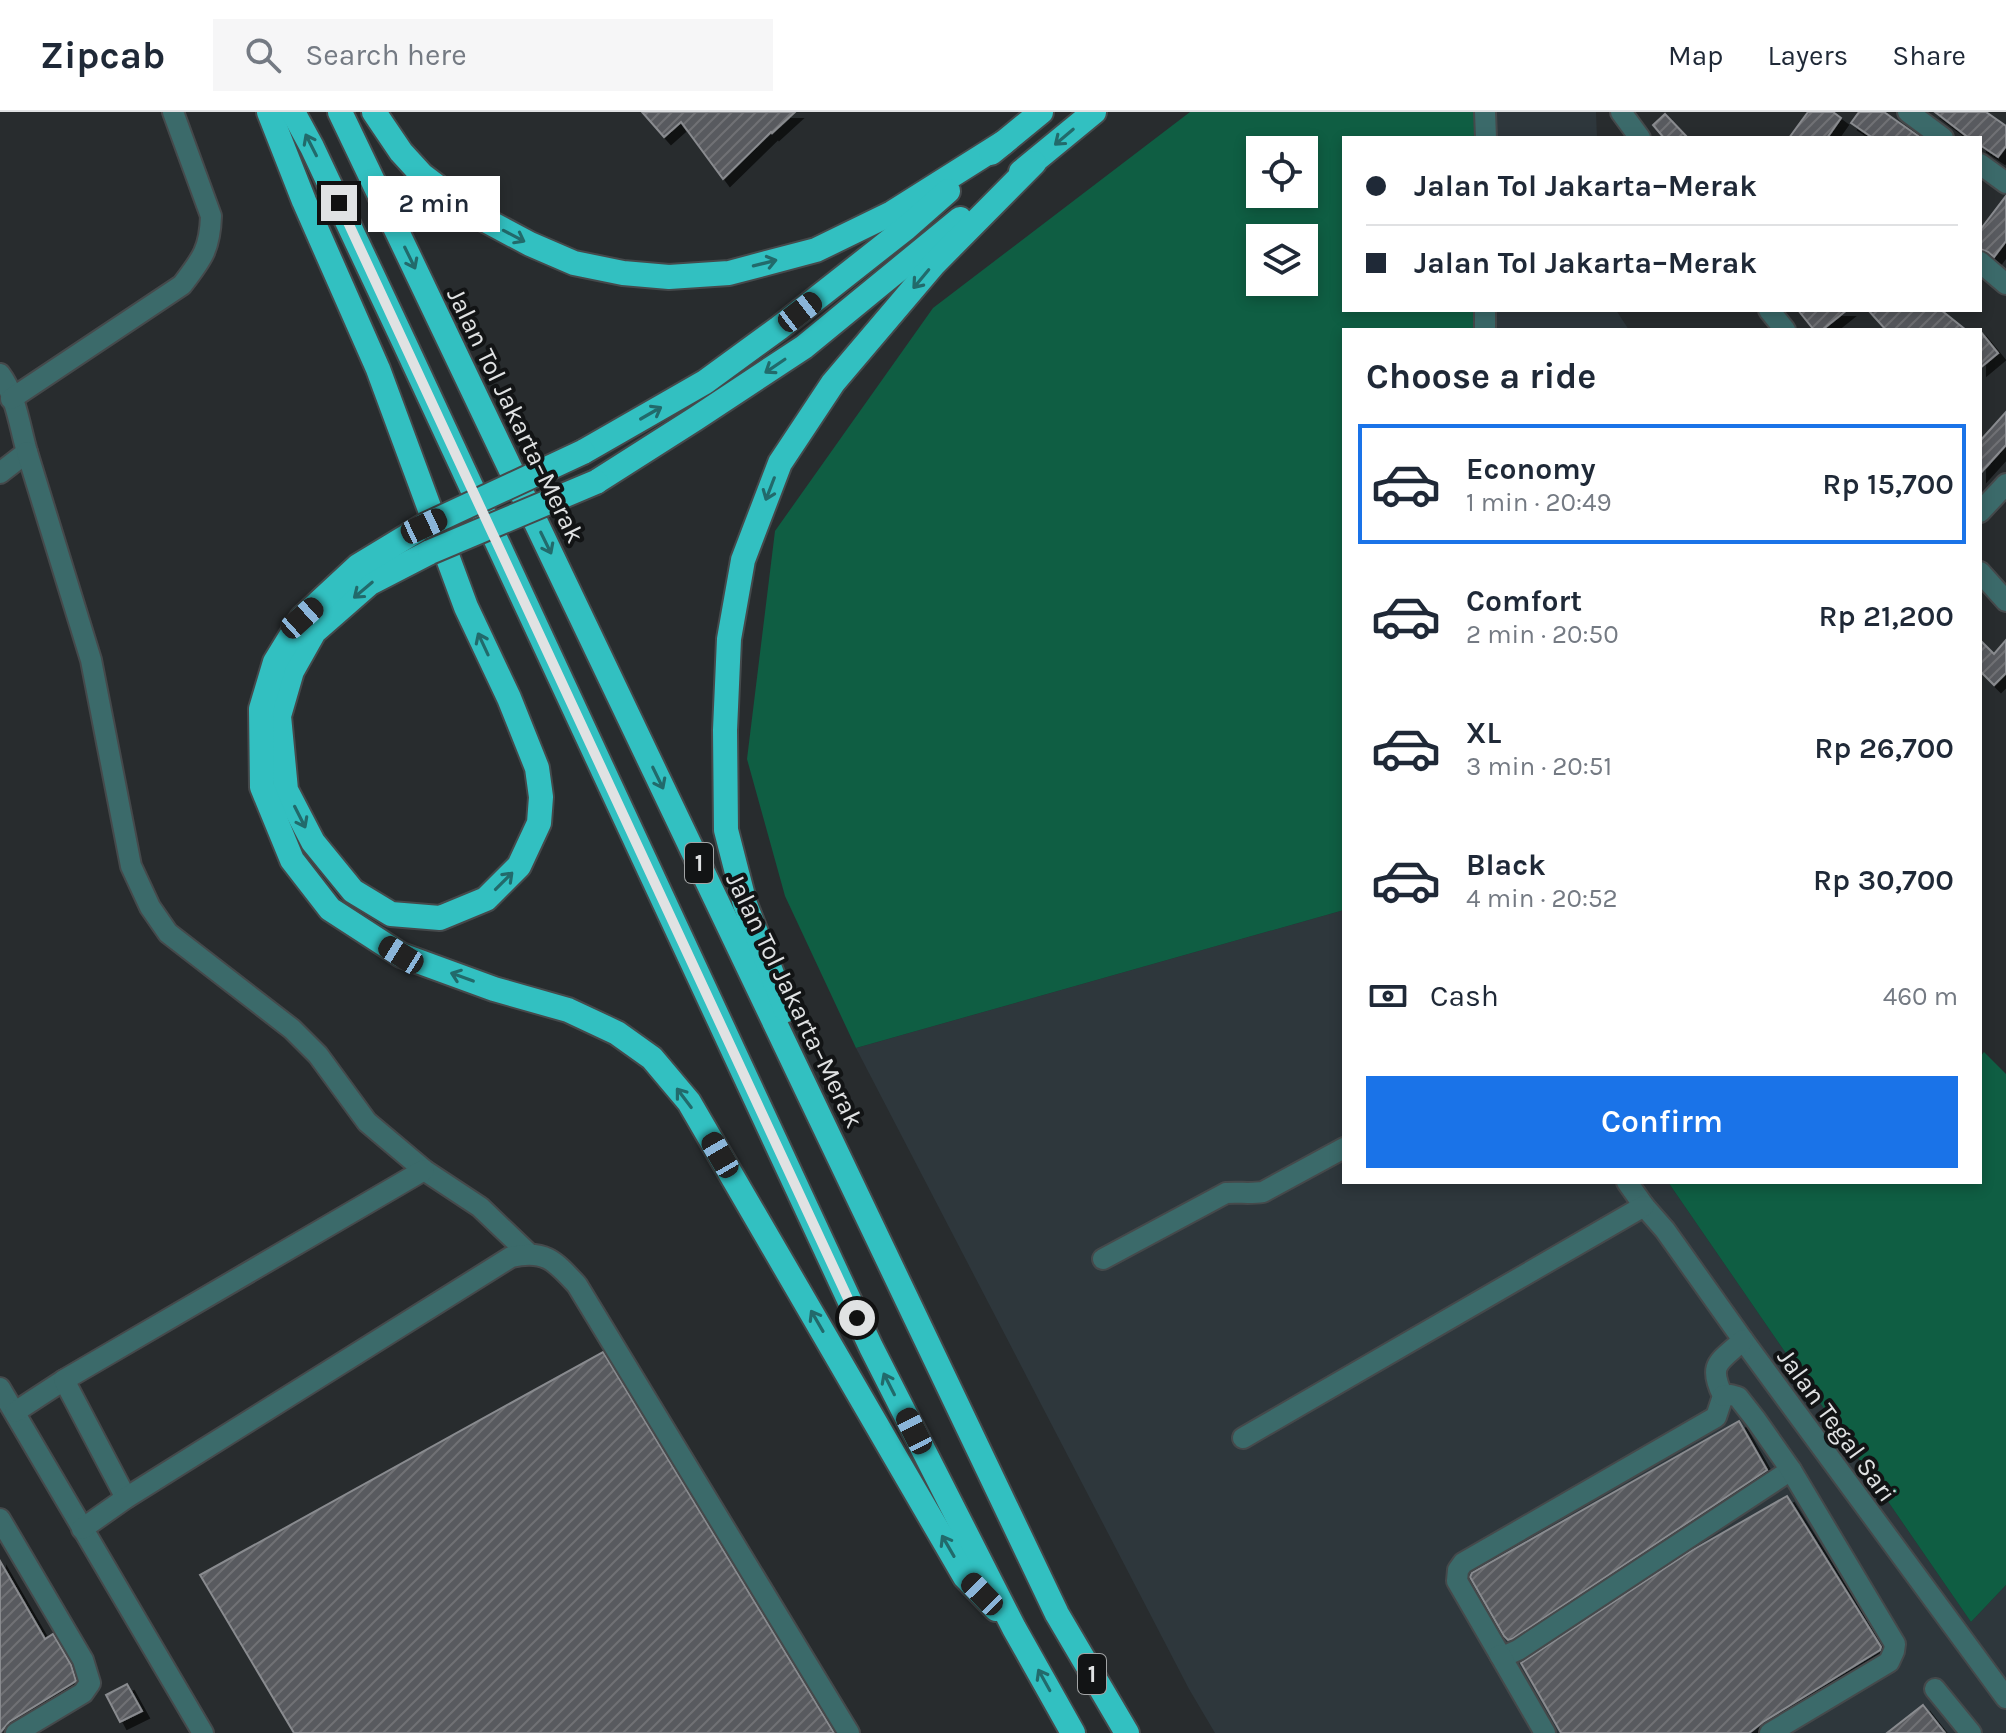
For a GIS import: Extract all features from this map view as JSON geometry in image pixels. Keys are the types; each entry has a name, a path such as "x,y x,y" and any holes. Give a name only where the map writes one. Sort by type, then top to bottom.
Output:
{"highway":[{"path":"269,112 304,201 378,369 466,607 509,698 537,768 541,797 539,823 519,866 486,899 440,918 391,914 353,891 313,842 286,790 279,716 292,671 314,632 370,583 430,552 596,482 804,347 1094,112"},
{"name":"1","path":"293,112 404,342 871,1347 1014,1628 1073,1733"},
{"name":"Jalan Tol Jakarta–Merak","path":"340,112 1057,1614 1127,1733"},
{"path":"374,112 401,152 422,175 472,213 574,263 623,273 669,277 729,273 816,250 892,213 1003,143"},
{"path":"1014,1628 965,1577 689,1102 652,1058 617,1033 568,1010 494,989 401,955 330,909 292,860 262,787 261,709 275,662 302,618 358,566 424,526 583,452 705,382 906,228 1041,112"},
{"path":"1034,163 934,264 833,383 780,463 743,560 729,639 725,730 726,830 745,904 775,984 1057,1614"}],"street":[{"path":"11,399 182,285 203,259 210,235 211,216 173,112"},
{"path":"1485,112 1486,136"},
{"path":"1908,112 1942,136"},
{"path":"1623,113 1639,136"},
{"path":"1982,165 2006,183"},
{"path":"1982,264 2006,284"},
{"path":"1771,312 1783,328"},
{"path":"0,374 11,399 91,660 131,866 150,907 168,933 292,1029 318,1055 367,1122 424,1170 480,1207 528,1253"},
{"path":"0,473 27,452"},
{"path":"1982,510 2006,484"},
{"path":"1982,574 2006,601"},
{"path":"1103,1259 1226,1193 1263,1192 1342,1149"},
{"path":"15,1412 64,1380 424,1170"},
{"name":"Jalan Tegal Sari","path":"1628,1184 2003,1687"},
{"path":"1243,1438 1644,1206"},
{"path":"82,1529 126,1498 511,1257 537,1254 557,1264 577,1285 849,1733"},
{"path":"1545,1733 1457,1581 1458,1570 1463,1563 1716,1417 1723,1396 1715,1379 1716,1369 1720,1361 1743,1340"},
{"path":"64,1380 126,1498"},
{"path":"0,1388 203,1733"},
{"path":"1723,1396 1738,1397 1743,1402 1791,1470 1895,1644 1889,1662 1770,1733"},
{"path":"1500,1655 1518,1650 1791,1470"},
{"path":"0,1519 83,1660 90,1683 83,1693 16,1733"},
{"path":"1935,1689 1971,1733"}],"shaded area":[{"path":"1476,112 1596,112 1597,136 1476,136"},
{"path":"1475,312 1617,312 1628,328 1475,328"},
{"path":"1342,911 1342,1184 1669,1184 1971,1622 2006,1585 2006,1733 1215,1733 1189,1689 856,1048"}],"green space":[{"path":"1190,112 1476,112 1476,136 1342,136 1342,312 1475,312 1475,328 1342,328 1342,911 856,1048 785,896 747,759 775,531 933,308"},
{"path":"1984,1052 2006,1074 2006,1585 1971,1622 1669,1184 1982,1184"}],"building":[{"path":"642,112 795,112 723,179 681,122 664,137"},
{"path":"1808,112 1833,112 1841,118 1828,136 1790,136"},
{"path":"1859,112 1884,112 1918,136 1870,136 1851,123"},
{"path":"1935,112 1986,112 2006,126 2006,146 1998,157 1982,146 1982,136 1966,136"},
{"path":"1665,114 1686,136 1662,136 1653,125"},
{"path":"2006,196 2006,241 1994,257 1982,250 1982,227"},
{"path":"1800,312 1844,312 1824,328 1812,328"},
{"path":"1870,312 1944,312 1964,328 1884,328"},
{"path":"1982,333 1998,353 1982,366"},
{"path":"2006,412 2006,445 1982,472 1982,439"},
{"path":"2006,640 2006,673 1994,685 1982,673 1982,642 1994,654"},
{"path":"603,1352 834,1733 294,1733 200,1575"},
{"path":"1739,1421 1767,1470 1512,1639 1504,1636 1470,1577 1472,1573"},
{"path":"1787,1496 1881,1647 1880,1650 1749,1733 1561,1733 1521,1663 1691,1551"},
{"path":"0,1561 45,1639 53,1634 71,1665 76,1681 9,1722 0,1733"},
{"path":"127,1684 142,1711 120,1722 106,1695"},
{"path":"1923,1705 1945,1733 1887,1733"}],"route":[{"path":"339,203 857,1318"}]}
